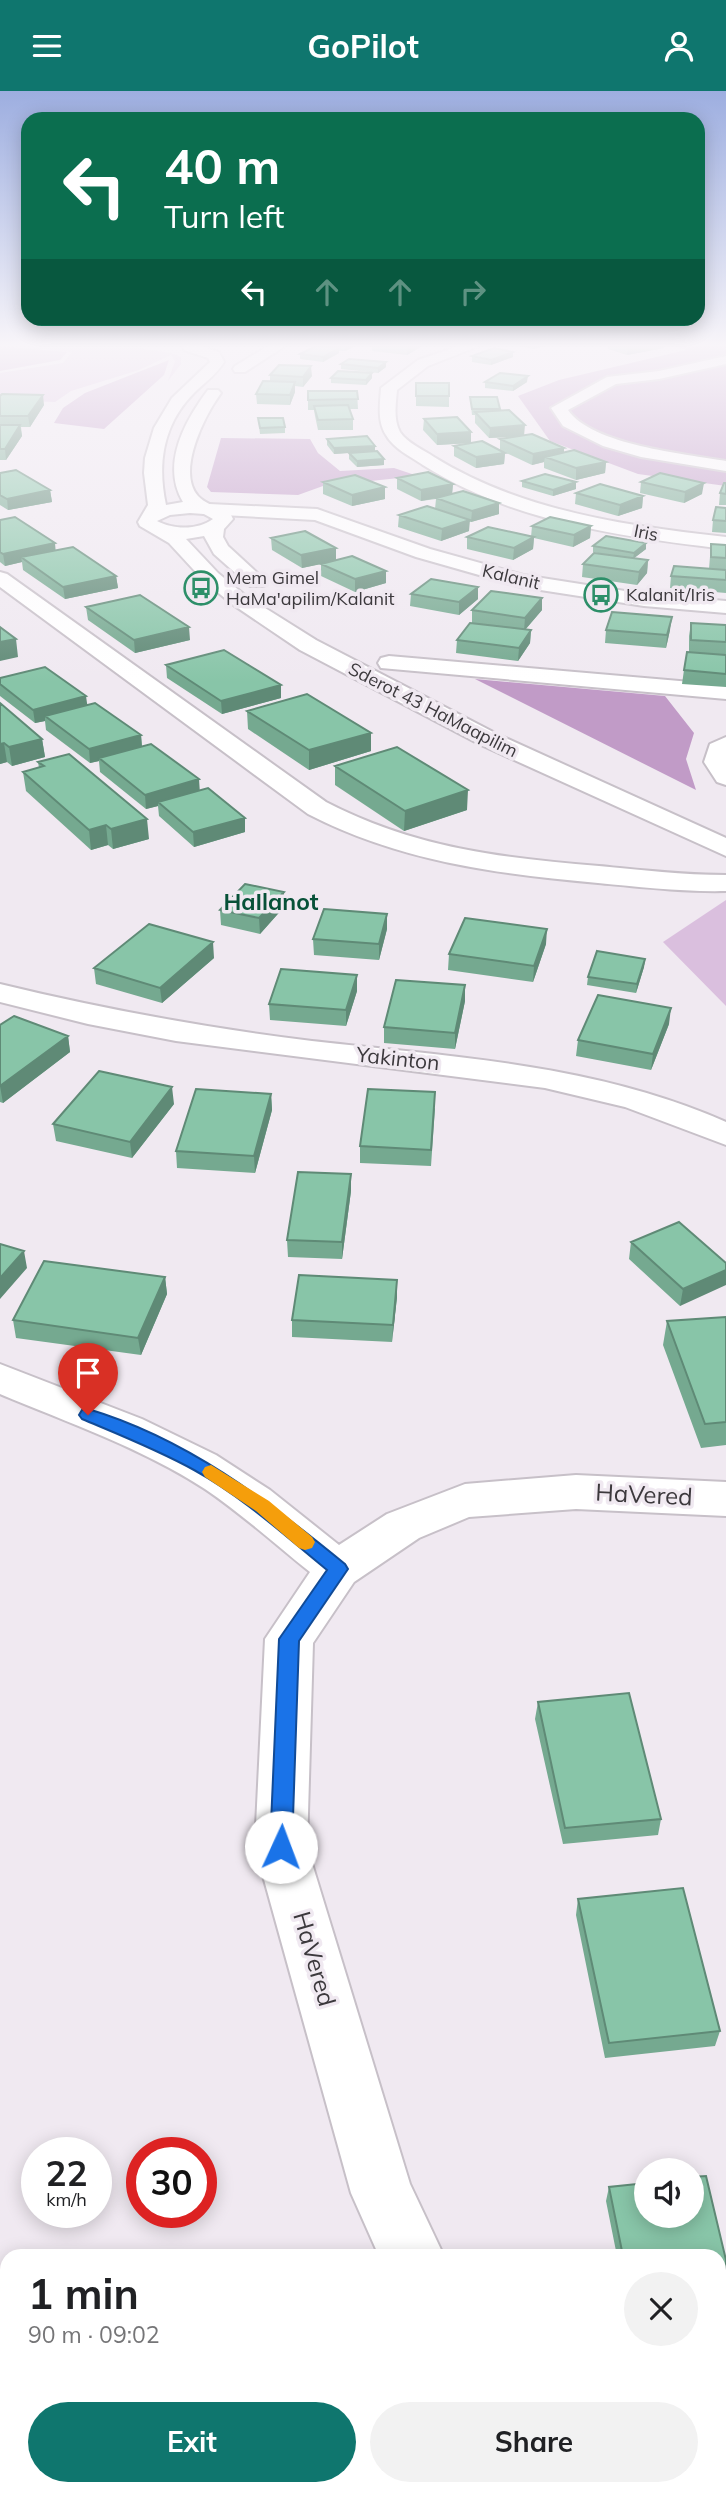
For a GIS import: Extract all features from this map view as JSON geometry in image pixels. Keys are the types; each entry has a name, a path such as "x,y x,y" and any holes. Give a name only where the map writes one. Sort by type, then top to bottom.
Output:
{"street":[{"path":"154,458 151,478 158,523"},
{"path":"183,458 186,494 196,506 213,517 213,537 221,549 272,593"},
{"name":"Iris","path":"424,458 441,471 489,492 582,520 667,537 726,543"},
{"path":"679,458 726,466"},
{"name":"Kalanit","path":"158,523 197,532 213,517 304,513 340,522 423,553 521,581 644,600 726,607"},
{"name":"Sderot 43 HaMaapilim","path":"158,523 176,538 211,577 239,600 320,652 488,740 726,848"},
{"path":"0,578 317,808 358,829 409,847 458,857 585,873 726,883"},
{"name":"Sderot 43 HaMaapilim","path":"341,637 454,696"},
{"path":"389,663 454,665 726,692"},
{"path":"726,744 719,749 716,762 726,777"},
{"name":"Yakinton","path":"0,993 62,1009 226,1039 477,1067 565,1081 644,1101 726,1135"},
{"path":"0,1378 157,1444 202,1467 262,1506 338,1569"},
{"name":"HaVered","path":"409,2249 382,2193 281,1847 289,1639 338,1569 403,1526 465,1501 576,1492 726,1500"}],"shaded area":[{"path":"215,458 324,458 340,471 394,468 418,476 323,486 298,495 211,492 207,487"},
{"path":"596,458 726,458 726,486 638,474"},
{"path":"475,679 665,696 694,733 686,759 696,790"},
{"path":"726,900 726,1006 663,942"}],"building":[{"path":"354,458 384,459 357,461"},
{"path":"548,458 596,458 606,462 576,468"},
{"path":"16,470 50,490 7,499 0,495 0,473"},
{"path":"428,472 453,484 421,490 397,478"},
{"path":"660,473 704,483 685,492 641,482"},
{"path":"545,474 576,482 553,490 522,481"},
{"path":"355,475 385,487 352,495 323,482"},
{"path":"726,483 726,494 720,493"},
{"path":"600,484 643,496 620,505 576,493"},
{"path":"463,491 499,503 472,511 436,498"},
{"path":"427,506 470,520 442,529 399,515"},
{"path":"716,507 726,508 726,521 713,520"},
{"path":"15,517 55,543 3,554 0,552 0,520"},
{"path":"550,517 591,526 574,535 532,526"},
{"path":"488,527 534,537 514,548 467,537"},
{"path":"305,531 336,548 301,555 271,538"},
{"path":"606,536 646,543 634,553 593,546"},
{"path":"711,544 726,545 726,558 711,557"},
{"path":"73,547 116,576 63,587 21,557"},
{"path":"594,553 648,560 639,572 583,564"},
{"path":"352,556 386,571 355,579 321,564"},
{"path":"674,566 726,570 726,580 671,576"},
{"path":"431,579 478,587 459,602 411,594"},
{"path":"491,591 542,598 525,618 472,610"},
{"path":"140,595 189,627 134,640 86,607"},
{"path":"612,612 672,617 667,635 606,630"},
{"path":"470,623 531,630 519,648 457,640"},
{"path":"691,623 726,625 726,642 691,640"},
{"path":"0,627 16,639 0,642"},
{"path":"224,650 281,685 221,701 166,665"},
{"path":"687,652 726,655 726,674 684,670"},
{"path":"45,667 86,696 33,710 0,684 0,678"},
{"path":"307,694 371,733 309,750 247,711"},
{"path":"0,703 42,739 9,747 4,743 0,744"},
{"path":"95,703 141,735 89,749 45,716"},
{"path":"151,744 199,779 145,795 99,758"},
{"path":"397,747 468,790 405,811 335,766"},
{"path":"69,754 147,819 111,829 106,825 89,830 23,772 44,766 38,762"},
{"path":"208,788 245,818 193,832 158,802"},
{"path":"245,884 284,892 259,918 220,910"},
{"path":"324,909 387,914 379,944 313,939"},
{"path":"465,918 547,929 534,966 449,954"},
{"path":"149,924 213,942 160,988 94,968"},
{"path":"597,951 645,959 637,984 588,977"},
{"path":"281,969 357,975 346,1010 269,1004"},
{"path":"396,980 465,985 455,1033 384,1027"},
{"path":"598,995 671,1008 653,1054 578,1040"},
{"path":"14,1016 68,1036 0,1086 0,1025"},
{"path":"99,1071 172,1087 130,1142 53,1124"},
{"path":"196,1089 271,1094 254,1156 176,1151"},
{"path":"368,1089 435,1092 431,1150 360,1146"},
{"path":"298,1172 351,1174 342,1242 287,1240"},
{"path":"679,1222 726,1263 726,1270 683,1289 631,1242"},
{"path":"0,1244 24,1251 0,1278"},
{"path":"44,1261 165,1277 138,1338 13,1320"},
{"path":"299,1275 397,1280 393,1325 292,1320"},
{"path":"726,1317 726,1422 705,1424 667,1321"},
{"path":"629,1693 661,1819 565,1828 538,1702"},
{"path":"683,1888 720,2031 609,2043 578,1899"},
{"path":"706,2176 723,2249 622,2249 609,2187 634,2184 634,2228 704,2228"}],"slow traffic":[{"path":"211,1472 281,1520 305,1542"}],"place":[{"name":"Mem Gimel HaMa'apilim/Kalanit","path":"201,588"},
{"name":"Kalanit/Iris","path":"601,595"}],"district":[{"name":"HaIlanot","path":"271,902"}],"route":[{"path":"88,1415 157,1444 202,1467 281,1520 338,1569 289,1639 281,1847"}]}
